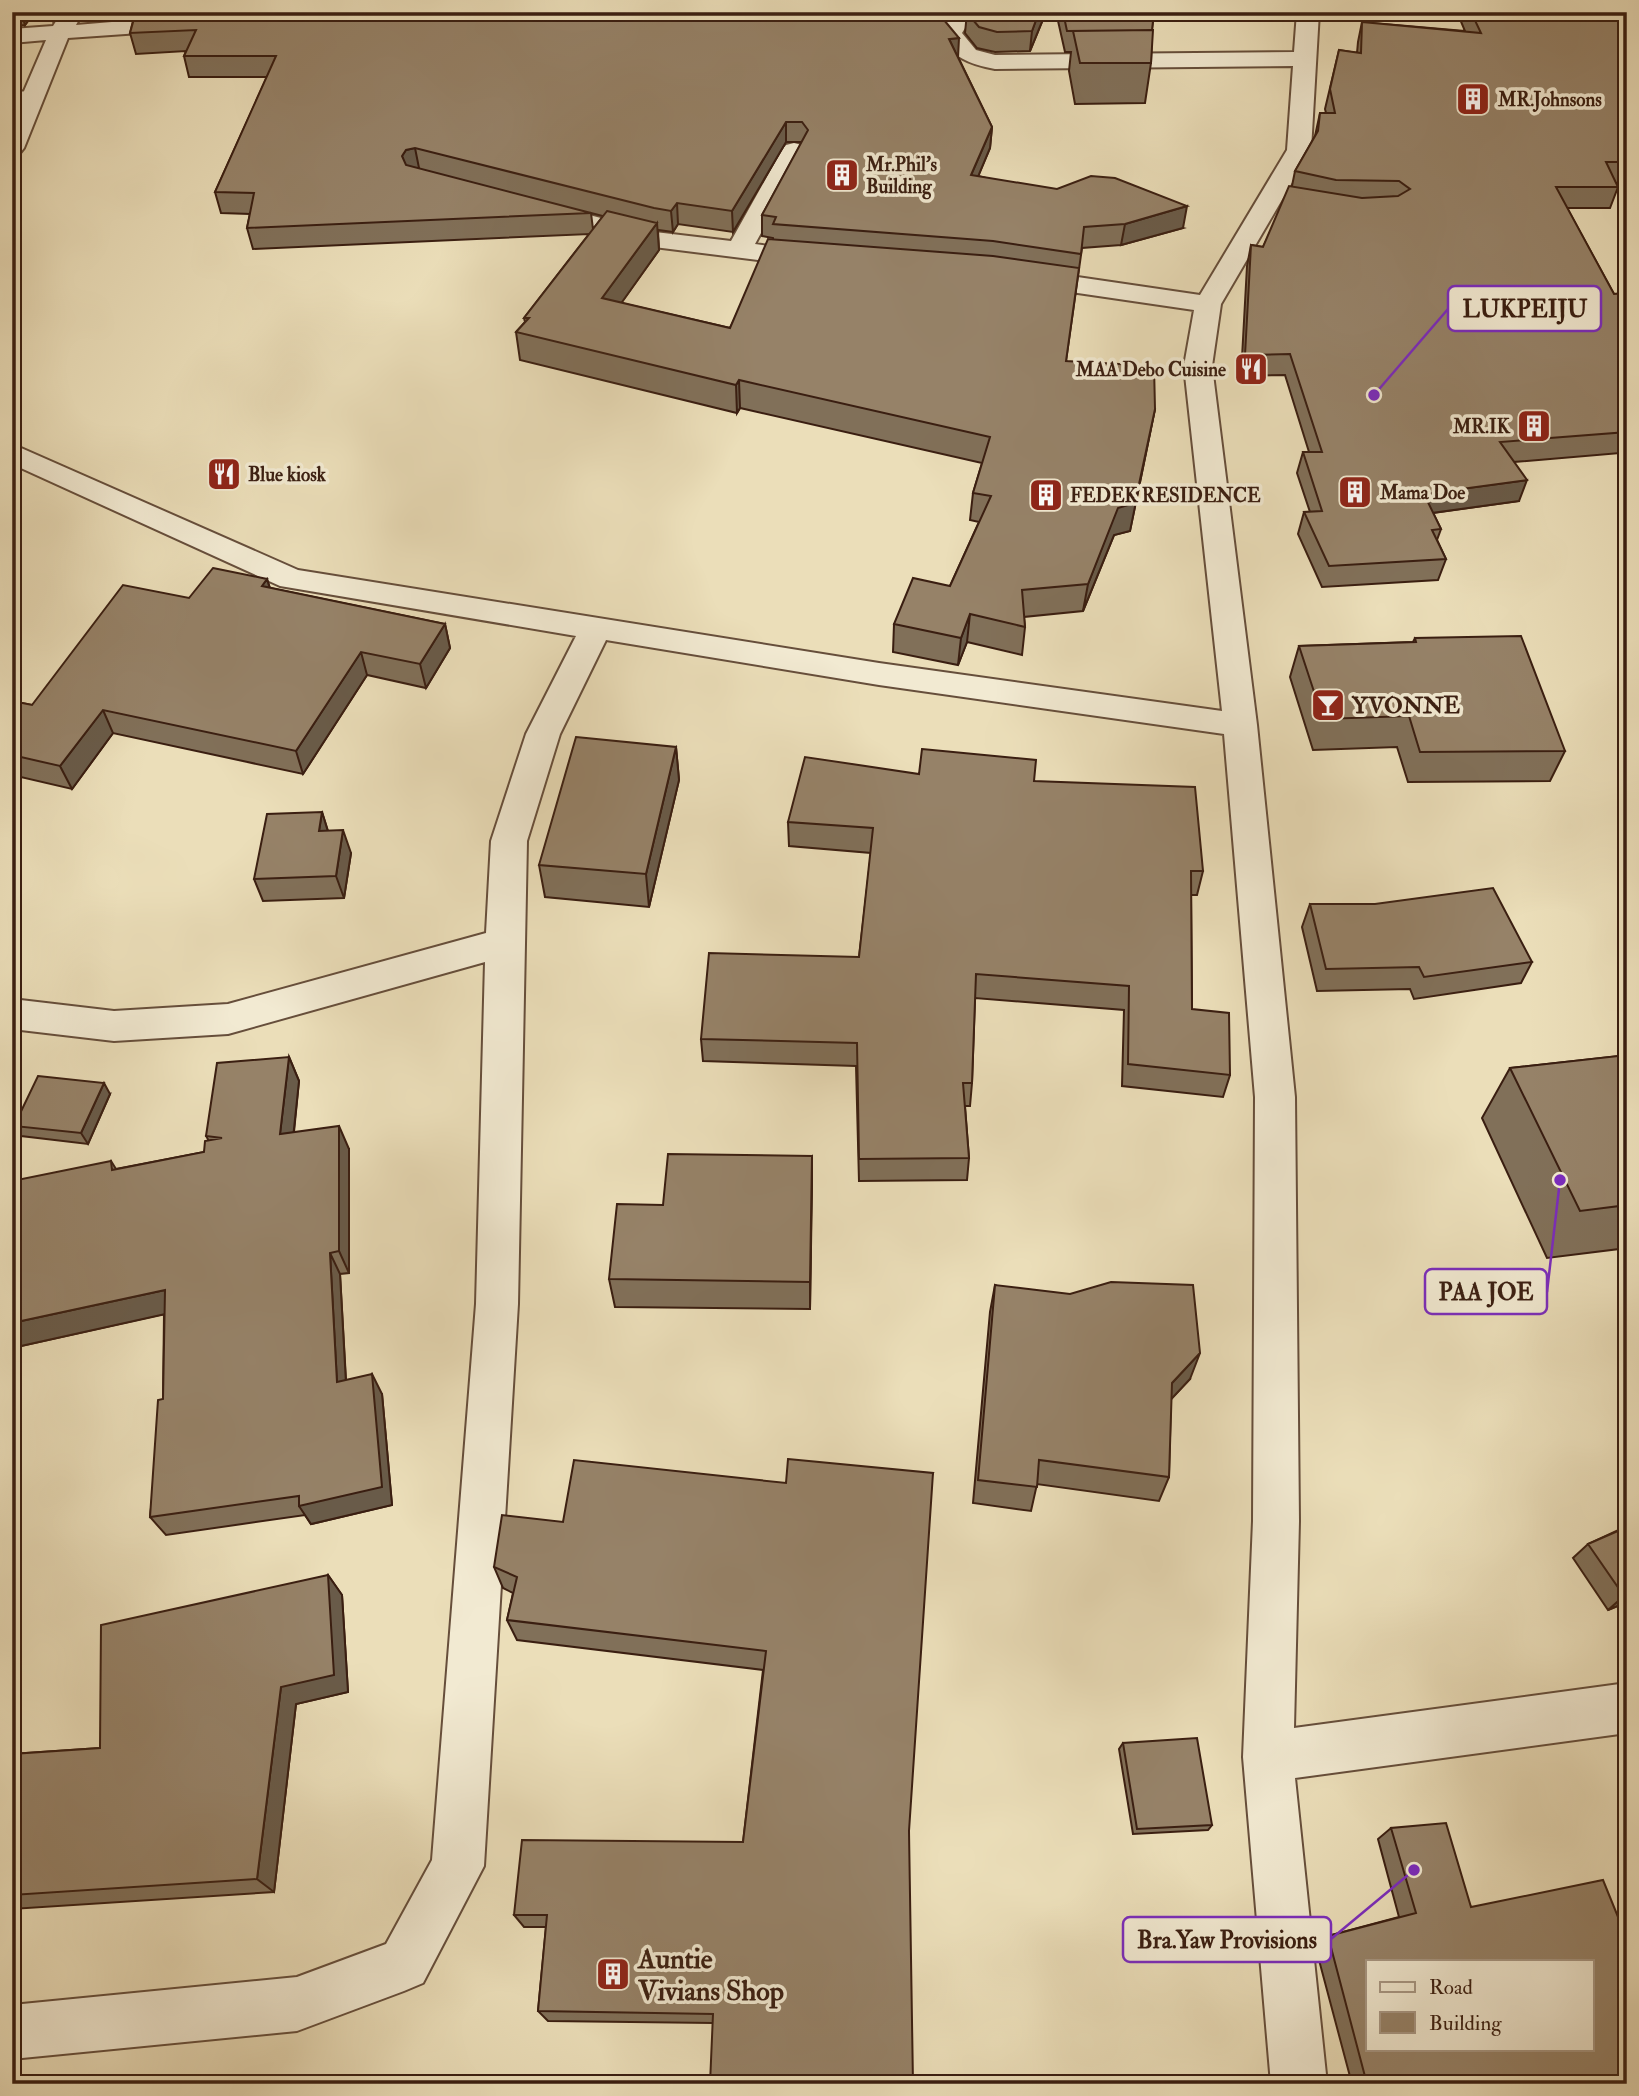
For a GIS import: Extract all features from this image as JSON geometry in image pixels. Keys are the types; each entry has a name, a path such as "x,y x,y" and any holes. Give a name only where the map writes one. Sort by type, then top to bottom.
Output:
{"street":[{"path":"12,148 23,97 72,12"},
{"path":"964,12 957,19 951,33 958,48 968,58 995,62 1307,60"},
{"path":"1299,2084 1268,1756 1276,1521 1275,1097 1240,725 1198,366 1208,304 1284,199 1298,150 1307,60 1308,12"},
{"path":"12,36 211,21"},
{"path":"738,251 794,150"},
{"path":"524,205 654,239 839,261"},
{"path":"1005,275 1208,304"},
{"path":"12,453 291,579 879,674 1240,725"},
{"path":"12,2032 297,2004 404,1964 458,1866 497,1304 504,942 509,841 543,734 596,628"},
{"path":"12,1014 114,1026 229,1018 504,942"},
{"path":"1268,1756 1627,1708"}],"building":[{"path":"164,12 940,12 959,38 949,39 992,127 971,175 1057,189 1091,176 1115,178 1187,206 1125,224 1084,227 1081,254 993,241 773,224 776,217 762,215 808,130 802,122 786,122 732,211 677,203 671,211 654,208 415,148 406,150 402,156 406,165 591,213 247,228 254,193 215,192 276,56 184,56 196,30 130,33 135,15"},
{"path":"1039,12 1032,31 997,32 979,27 967,13"},
{"path":"1063,12 1154,12 1152,30 1067,31"},
{"path":"1471,12 1627,12 1627,162 1606,162 1618,187 1556,187 1614,294 1627,293 1627,432 1500,442 1527,480 1424,494 1441,529 1432,530 1446,559 1329,566 1304,512 1322,511 1303,452 1322,452 1290,354 1245,355 1251,245 1263,247 1289,186 1362,198 1398,196 1410,189 1399,181 1336,180 1295,171 1318,131 1320,113 1335,113 1330,89 1339,50 1361,53 1362,22 1481,33"},
{"path":"1153,30 1151,63 1080,63 1073,31"},
{"path":"607,211 657,223 602,298 730,328 768,239 993,256 1079,268 1066,361 1154,366 1155,409 1135,503 1118,508 1088,584 1022,590 1025,627 970,614 961,638 894,624 913,578 950,586 991,496 973,493 990,437 739,380 736,385 516,332"},
{"path":"213,568 267,579 262,586 445,624 420,664 361,652 296,751 103,710 60,766 12,755 12,701 32,705 123,585 189,598"},
{"path":"1521,636 1565,751 1420,752 1409,716 1323,719 1299,646 1416,642 1415,638"},
{"path":"576,737 676,747 646,874 539,865"},
{"path":"922,749 1036,760 1034,781 1195,787 1203,871 1191,871 1192,1009 1229,1013 1230,1075 1128,1064 1129,986 976,974 972,1083 963,1083 969,1158 859,1159 857,1043 701,1039 709,953 859,957 873,828 788,822 805,757 919,774"},
{"path":"322,812 319,831 343,830 336,876 254,879 267,814"},
{"path":"1493,888 1532,962 1424,977 1419,967 1326,969 1310,904 1375,904"},
{"path":"1627,1055 1627,1205 1580,1211 1510,1068"},
{"path":"289,1057 280,1134 339,1126 339,1251 330,1253 337,1382 372,1374 382,1487 299,1506 299,1496 150,1517 158,1400 163,1399 165,1290 12,1323 12,1181 111,1161 112,1170 204,1152 205,1141 222,1138 206,1136 217,1063"},
{"path":"38,1076 104,1083 81,1133 14,1126"},
{"path":"668,1154 812,1156 810,1282 609,1279 617,1204 663,1205"},
{"path":"1111,1282 1193,1285 1200,1353 1172,1383 1169,1477 1039,1460 1037,1487 978,1480 995,1285 1070,1294"},
{"path":"788,1459 933,1473 909,1831 913,2084 710,2084 713,2014 538,2011 547,1915 514,1915 522,1840 743,1842 766,1651 507,1620 517,1577 494,1567 502,1515 563,1522 574,1460 786,1483"},
{"path":"1627,1527 1627,1595 1624,1596 1588,1544"},
{"path":"328,1575 334,1675 281,1687 257,1879 12,1895 12,1754 100,1748 101,1625"},
{"path":"1197,1738 1212,1825 1137,1829 1123,1743"},
{"path":"1446,1823 1471,1907 1603,1880 1627,1939 1627,2084 1367,2084 1328,1936 1416,1913 1391,1828"}],"place":[{"name":"MR.Johnsons","path":"1473,99"},
{"name":"Mr.Phil's Building","path":"842,175"},
{"name":"MAA Debo Cuisine","path":"1251,369"},
{"name":"LUKPEIJU","path":"1374,395"},
{"name":"MR.IK","path":"1534,426"},
{"name":"Blue kiosk","path":"224,474"},
{"name":"Mama Doe","path":"1355,492"},
{"name":"FEDEK RESIDENCE","path":"1046,495"},
{"name":"YVONNE","path":"1328,705"},
{"name":"PAA JOE","path":"1560,1180"},
{"name":"Bra.Yaw Provisions","path":"1414,1870"},
{"name":"Auntie Vivians Shop","path":"613,1974"}]}
